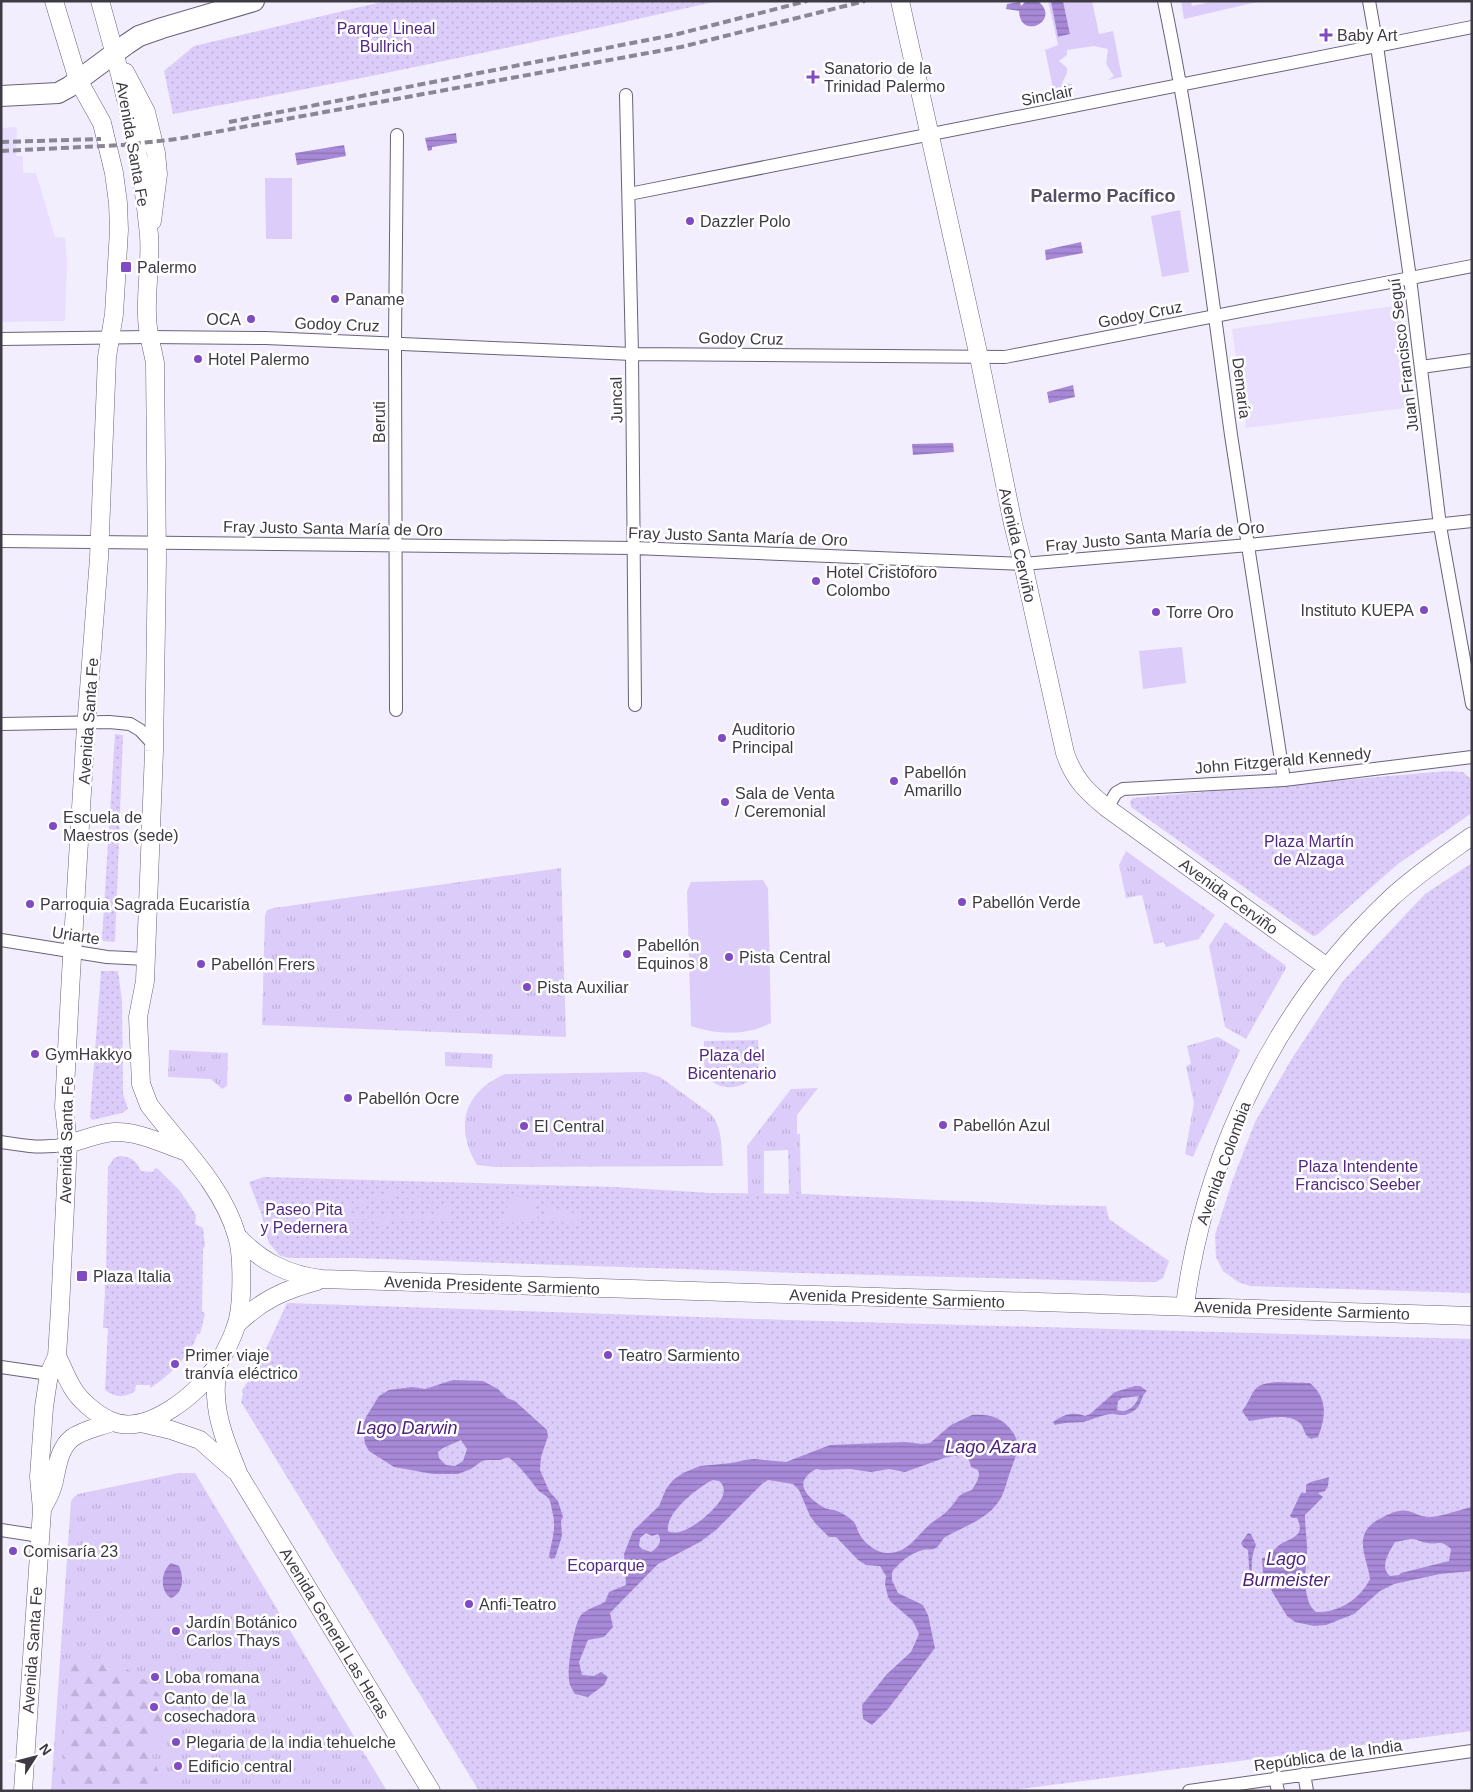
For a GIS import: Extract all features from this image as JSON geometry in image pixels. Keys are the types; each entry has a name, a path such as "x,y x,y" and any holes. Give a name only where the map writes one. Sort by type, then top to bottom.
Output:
{"main road":[{"name":"Avenida Santa Fe","path":"23,1791 42,1510 39,1477 44,1407 50,1374 57,1356 68,1144 64,1107 99,542 107,357 114,314 119,230 114,173 102,123 78,80 54,1"},
{"name":"Avenida Santa Fe","path":"100,1 115,52 142,173 149,236 148,337 154,363 158,542 154,745 146,959 144,988 138,1016 141,1084 149,1104 200,1167 217,1192 238,1237"},
{"path":"1,96 58,93 139,36 254,1"},
{"name":"Avenida Cerviño","path":"900,1 979,357 1013,524 1070,768 1078,781 1090,794 1107,808 1327,968"},
{"name":"Avenida Colombia","path":"1185,1306 1192,1257 1207,1200 1249,1091 1285,1027 1327,968 1370,919 1416,877 1472,836"},
{"path":"68,1144 108,1133 126,1133 187,1152"},
{"path":"57,1356 72,1388 92,1409 112,1422 120,1424 141,1423 168,1411 197,1388 218,1364 237,1324 241,1276 238,1237"},
{"name":"Avenida Presidente Sarmiento","path":"238,1237 258,1255 281,1269 294,1274 322,1279 1472,1316"},
{"name":"Avenida Presidente Sarmiento","path":"237,1324 270,1297 322,1279"},
{"name":"Avenida General Las Heras","path":"218,1364 217,1409 225,1439 239,1475 431,1791"},
{"name":"Avenida Santa Fe","path":"42,1510 52,1487 58,1460 70,1439 112,1422"},
{"name":"Avenida General Las Heras","path":"141,1423 171,1430 200,1440 226,1461 239,1475"}],"street":[{"name":"Demaría","path":"1164,1 1181,85 1284,780"},
{"name":"Juan Francisco Seguí","path":"1369,1 1410,278 1440,526 1472,704"},
{"name":"Sinclair","path":"629,194 1472,27"},
{"name":"Juncal","path":"626,95 632,354 635,705"},
{"name":"Beruti","path":"396,710 394,545 398,135"},
{"name":"Godoy Cruz","path":"1,339 266,338 395,342 632,354 1005,357 1472,266"},
{"path":"1421,367 1472,360"},
{"name":"Fray Justo Santa María de Oro","path":"1,540 634,548 1023,564 1249,545 1440,526 1472,521"},
{"path":"1,724 130,724 140,730 154,745"},
{"name":"John Fitzgerald Kennedy","path":"1107,808 1116,793 1124,789 1284,780 1472,757"},
{"name":"Uriarte","path":"1,940 107,957 146,959"},
{"path":"1,1142 34,1148 51,1148 68,1144"},
{"path":"1,1367 50,1374"},
{"path":"1,1530 40,1536"},
{"name":"República de la India","path":"1190,1791 1277,1785 1304,1774 1472,1751"},
{"path":"1304,1774 1307,1791"}],"shaded area":[{"path":"17,127 16,156 23,156 23,173 36,173 55,237 65,238 67,261 65,321 1,322 1,128"},
{"path":"1400,305 1413,407 1246,428 1232,329"}],"green space":[{"name":"Parque Lineal Bullrich","path":"386,1 718,1 446,60 173,114 164,71 194,46"},
{"path":"1048,1 1053,1 1051,2 1059,37 1070,34 1063,1 1092,1 1099,34 1113,31 1122,77 1108,80 1114,76 1106,63 1108,49 1094,46 1067,50 1067,55 1059,61 1067,68 1067,73 1062,83 1072,84 1073,89 1054,93 1045,50 1058,45"},
{"path":"1181,1 1191,1 1192,6 1215,1 1261,1 1184,19"},
{"path":"265,178 292,178 292,239 266,239"},
{"path":"1180,210 1189,272 1162,277 1151,216"},
{"path":"1182,647 1186,683 1143,689 1139,651"},
{"path":"115,734 123,735 115,942 103,941 102,938"},
{"name":"Plaza Martín de Alzaga","path":"1448,771 1463,772 1472,780 1472,813 1398,864 1317,935 1313,936 1131,807 1130,801 1133,798"},
{"path":"1126,851 1215,915 1199,939 1166,947 1164,942 1154,944 1142,895 1126,898 1119,865"},
{"name":"Plaza Intendente Francisco Seeber","path":"1472,863 1472,1293 1250,1286 1238,1282 1223,1271 1216,1257 1215,1235 1233,1179 1255,1122 1291,1060 1343,981 1425,894"},
{"path":"561,868 566,1037 262,1025 265,916 267,910"},
{"name":"Pista Central","path":"763,880 768,888 771,1023 751,1030 731,1033 691,1026 687,891 691,882"},
{"path":"1225,922 1285,965 1286,968 1246,1039 1225,1027 1209,946"},
{"path":"101,971 118,971 122,1001 123,1094 128,1109 122,1113 92,1120 90,1117"},
{"path":"1218,1037 1240,1050 1193,1157 1185,1154 1194,1103 1186,1066 1191,1064 1187,1046"},
{"name":"Plaza del Bicentenario","path":"758,1040 758,1067 752,1078 738,1086 721,1086 714,1083 704,1066 704,1041"},
{"path":"169,1050 228,1053 227,1086 222,1089 211,1079 168,1077"},
{"path":"445,1052 493,1054 492,1068 445,1066"},
{"path":"645,1072 660,1077 711,1114 720,1132 723,1166 495,1167 477,1165 466,1137 465,1124 467,1112 472,1100 491,1081 505,1074"},
{"path":"818,1088 797,1115 797,1134 800,1134 801,1194 847,1196 789,1194 788,1150 764,1151 764,1194 748,1194 747,1146 791,1089"},
{"name":"Plaza Italia","path":"120,1156 133,1160 141,1171 153,1172 155,1168 158,1169 180,1191 196,1215 195,1224 203,1228 205,1246 203,1249 202,1311 205,1314 200,1334 197,1334 191,1348 171,1372 150,1388 150,1385 136,1385 135,1391 128,1395 120,1396 112,1395 105,1390 108,1328 103,1328 108,1167 114,1158"},
{"name":"Paseo Pita y Pedernera","path":"264,1177 614,1187 711,1193 801,1194 1106,1206 1109,1219 1169,1261 1163,1278 1156,1282 1142,1282 353,1258 291,1258 280,1256 269,1243 261,1213 249,1182"},
{"path":"390,1190 421,1198 425,1201 452,1206 450,1220 405,1220 405,1216 439,1216 440,1205 392,1194 389,1199 385,1199"},
{"path":"379,1196 379,1199 352,1209 351,1213 367,1214 368,1218 395,1216 399,1217 398,1220 383,1225 378,1222 346,1222 346,1205"},
{"path":"514,1196 534,1202 538,1219 531,1218 525,1222 499,1223"},
{"path":"544,1206 580,1215 577,1224 545,1220"},
{"name":"Ecoparque","path":"287,1303 788,1320 1472,1339 1472,1731 1005,1791 479,1791 241,1402 242,1390 255,1371"},
{"name":"Jardín Botánico Carlos Thays","path":"179,1473 195,1473 387,1791 51,1791 71,1501 78,1494"},
{"path":"92,1659 119,1664 149,1683 167,1704 171,1724 159,1735 150,1750 166,1791 61,1791 70,1663"}],"water":[{"path":"1026,1 1039,2 1044,9 1045,16 1038,25 1026,25 1021,20 1019,11 1006,9 1007,4 1020,2 1021,6"},
{"path":"1063,1 1070,34 1058,37 1051,2"},
{"path":"456,133 457,143 432,147 432,150 428,151 425,138"},
{"path":"344,145 346,156 297,165 295,153"},
{"path":"1081,242 1083,253 1046,260 1045,250"},
{"path":"1073,385 1075,397 1049,403 1047,392"},
{"path":"953,443 954,452 913,455 912,444"},
{"name":"Lago Darwin","path":"453,1380 483,1381 498,1389 507,1398 515,1401 547,1430 548,1436 541,1457 540,1470 549,1491 558,1501 563,1517 561,1521 562,1536 555,1558 551,1559 549,1557 554,1528 550,1500 538,1490 508,1457 500,1460 482,1461 471,1469 458,1474 433,1474 394,1467 369,1451 365,1444 363,1426 366,1417 379,1396 389,1390 412,1387 425,1389","holes":["461,1440 467,1449 463,1461 455,1466 446,1465 439,1458 438,1452"]},
{"path":"1277,1382 1310,1383 1316,1389 1323,1401 1324,1408 1323,1422 1318,1437 1311,1439 1305,1433 1300,1423 1289,1418 1275,1417 1249,1421 1242,1411 1255,1389 1263,1384"},
{"path":"1135,1386 1140,1386 1147,1391 1137,1408 1126,1415 1109,1414 1083,1422 1055,1425 1053,1422 1068,1414 1085,1416 1090,1414 1115,1392","holes":["1139,1396 1138,1400 1128,1410 1117,1410 1118,1401 1122,1398"]},
{"name":"Lago Azara","path":"972,1415 983,1415 999,1419 1008,1426 1015,1436 1018,1445 1017,1453 1002,1496 992,1510 978,1520 945,1537 936,1548 918,1551 909,1556 892,1572 892,1580 898,1593 923,1605 928,1615 935,1648 888,1709 872,1725 863,1719 862,1705 887,1674 911,1652 919,1634 913,1621 891,1602 888,1597 885,1584 886,1576 880,1566 866,1565 858,1560 836,1537 829,1537 810,1516 799,1490 793,1484 768,1480 716,1530 700,1542 658,1564 610,1613 613,1627 604,1637 588,1640 579,1662 582,1675 594,1676 601,1672 608,1677 604,1685 588,1697 575,1694 570,1684 569,1666 578,1620 586,1611 605,1602 609,1592 626,1585 624,1554 633,1531 659,1506 666,1489 673,1480 683,1473 700,1466 754,1459 786,1462 830,1445 930,1443 951,1425","holes":["960,1455 966,1457 971,1467 978,1470 978,1478 972,1490 961,1495 948,1511 929,1525 911,1543 895,1552 885,1553 872,1548 862,1538 852,1520 839,1512 823,1507 811,1498 804,1489 805,1479 816,1469 850,1469 871,1472 889,1469 905,1472 947,1457","713,1480 719,1481 722,1484 724,1491 720,1501 708,1514 691,1527 675,1533 668,1531 668,1524 677,1509 691,1494","646,1533 652,1536 658,1534 660,1542 651,1552 639,1546 640,1538"]},
{"name":"Lago Burmeister","path":"1329,1477 1328,1486 1325,1491 1318,1493 1323,1497 1305,1515 1307,1551 1305,1584 1308,1600 1316,1612 1325,1612 1341,1607 1361,1593 1370,1579 1363,1544 1367,1529 1374,1522 1396,1512 1405,1511 1430,1517 1472,1507 1472,1571 1440,1574 1394,1584 1380,1591 1354,1614 1326,1625 1314,1626 1295,1622 1287,1616 1274,1595 1263,1573 1262,1558 1268,1557 1277,1547 1298,1534 1300,1530 1297,1518 1290,1516 1301,1493 1306,1493 1306,1485","holes":["1413,1539 1427,1543 1445,1544 1451,1549 1449,1561 1390,1576 1385,1568 1385,1564 1395,1542"]},
{"path":"1248,1533 1251,1534 1256,1545 1252,1562 1253,1579 1257,1581 1263,1580 1265,1584 1253,1586 1250,1583 1248,1550 1241,1543"},
{"path":"171,1563 179,1566 182,1584 181,1589 171,1598 167,1595 163,1586 163,1576"}],"railway":[{"path":"229,122 678,34 807,1"},
{"path":"1,151 123,145 177,139 681,47 865,1"},
{"path":"1,142 101,139"}],"place":[{"name":"Baby Art","path":"1326,35"},
{"name":"Sanatorio de la Trinidad Palermo","path":"813,77"},
{"name":"Dazzler Polo","path":"690,221"},
{"name":"Palermo","path":"126,267"},
{"name":"Paname","path":"335,299"},
{"name":"OCA","path":"251,319"},
{"name":"Hotel Palermo","path":"198,359"},
{"name":"Hotel Cristoforo Colombo","path":"816,581"},
{"name":"Instituto KUEPA","path":"1424,610"},
{"name":"Torre Oro","path":"1156,612"},
{"name":"Auditorio Principal","path":"722,738"},
{"name":"Pabellón Amarillo","path":"894,781"},
{"name":"Sala de Venta / Ceremonial","path":"725,802"},
{"name":"Escuela de Maestros (sede)","path":"53,826"},
{"name":"Pabellón Verde","path":"962,902"},
{"name":"Parroquia Sagrada Eucaristía","path":"30,904"},
{"name":"Pabellón Equinos 8","path":"627,954"},
{"name":"Pista Central","path":"729,957"},
{"name":"Pabellón Frers","path":"201,964"},
{"name":"Pista Auxiliar","path":"527,987"},
{"name":"GymHakkyo","path":"35,1054"},
{"name":"Pabellón Ocre","path":"348,1098"},
{"name":"Pabellón Azul","path":"943,1125"},
{"name":"El Central","path":"524,1126"},
{"name":"Plaza Italia","path":"82,1276"},
{"name":"Teatro Sarmiento","path":"608,1355"},
{"name":"Primer viaje tranvía eléctrico","path":"175,1364"},
{"name":"Comisaría 23","path":"13,1551"},
{"name":"Anfi-Teatro","path":"469,1604"},
{"name":"Jardín Botánico Carlos Thays","path":"176,1631"},
{"name":"Loba romana","path":"155,1677"},
{"name":"Canto de la cosechadora","path":"154,1707"},
{"name":"Plegaria de la india tehuelche","path":"176,1742"},
{"name":"Edificio central","path":"178,1766"}],"district":[{"name":"Palermo Pacífico","path":"1103,196"}]}
